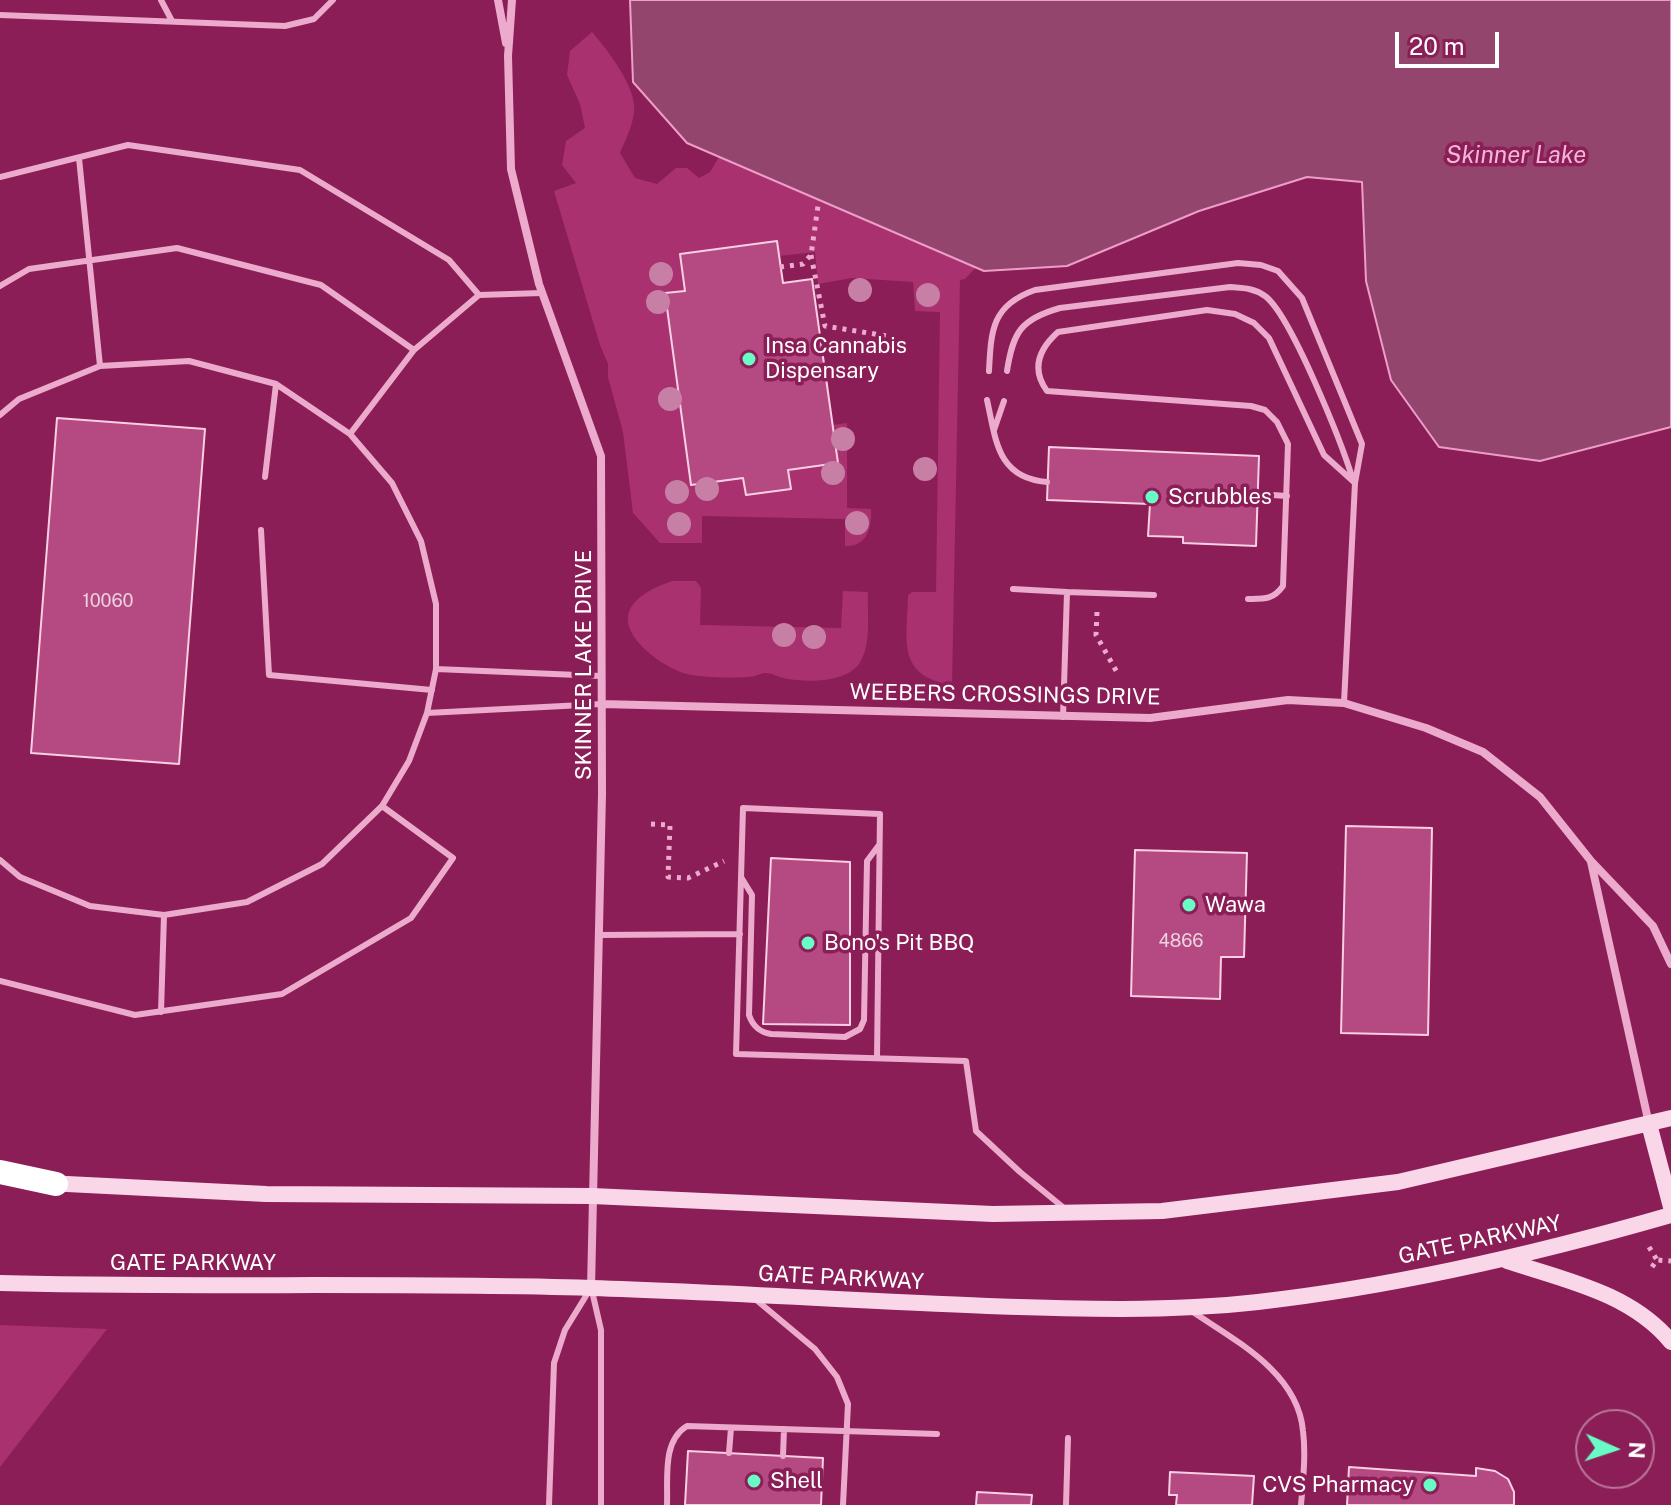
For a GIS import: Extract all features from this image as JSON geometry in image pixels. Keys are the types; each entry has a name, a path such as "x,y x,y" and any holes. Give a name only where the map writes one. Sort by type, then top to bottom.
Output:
{"highway":[{"path":"0,1172 56,1184"}],"main road":[{"path":"0,1182 266,1194 592,1196 993,1214 1162,1211 1398,1182 1671,1118"},
{"path":"1649,1124 1671,1207"},
{"name":"GATE PARKWAY","path":"0,1283 591,1288 1095,1310 1255,1302 1361,1287 1505,1261 1671,1215"},
{"path":"1505,1261 1610,1295 1659,1328 1671,1342"}],"street":[{"name":"SKINNER LAKE DRIVE","path":"498,0 508,56"},
{"name":"SKINNER LAKE DRIVE","path":"512,0 508,56 511,169 542,293 601,456 602,704 591,1288"},
{"name":"WEEBERS CROSSINGS DRIVE","path":"602,704 1150,718 1288,700 1344,703 1426,728 1483,752 1540,797 1591,861 1653,926 1671,964"},
{"name":"WEEBERS CROSSINGS DRIVE","path":"1591,861 1649,1124"}],"lane":[{"path":"161,0 172,21"},
{"path":"0,15 285,26 314,19 333,0"},
{"path":"0,177 128,145 300,170 449,260 479,295"},
{"path":"79,158 100,366"},
{"path":"0,286 29,269 177,248 321,285 414,350"},
{"path":"989,371 991,330 1015,297 1035,290 1222,265 1261,265 1278,271 1302,298 1362,444 1355,483 1344,703"},
{"path":"1007,371 1012,342 1020,328 1044,313 1060,308 1230,287 1253,289 1267,297 1288,325 1355,483"},
{"path":"350,434 414,350 479,295 542,293"},
{"path":"1248,599 1276,596 1283,586 1288,444 1277,422 1265,410 1251,406 1047,391 1041,383 1037,367 1040,352 1058,332 1207,310 1235,314 1254,323 1269,338 1324,455 1355,483"},
{"path":"0,415 19,399 100,366 189,361 276,384 350,434 392,483 421,541 436,604 436,669 427,713 409,761 382,806 322,864 247,902 164,915 90,906 20,877 0,860"},
{"path":"265,477 276,384"},
{"path":"987,400 998,451 1006,463 1031,481 1047,482"},
{"path":"994,430 1004,401"},
{"path":"1258,494 1287,496"},
{"path":"261,530 269,675 432,690"},
{"path":"1013,589 1154,595"},
{"path":"1063,717 1067,592"},
{"path":"436,669 601,676"},
{"path":"427,713 602,704"},
{"path":"0,981 135,1015 282,994 411,918 453,858 382,806"},
{"path":"877,1058 880,814 743,808 736,1054 966,1061 976,1131 1070,1213"},
{"path":"741,877 752,895 749,1015 752,1023 762,1032 771,1034 845,1037 860,1029 864,1020 867,861 880,844"},
{"path":"161,1012 164,915"},
{"path":"598,935 740,934"},
{"path":"549,1505 554,1363 565,1330 591,1288"},
{"path":"591,1288 601,1330 601,1505"},
{"path":"751,1296 815,1349 837,1377 848,1404 843,1505"},
{"path":"1183,1306 1267,1363 1290,1393 1303,1427 1301,1505"},
{"path":"667,1505 670,1446 676,1432 687,1426 937,1434"},
{"path":"729,1453 731,1428"},
{"path":"783,1456 784,1429"},
{"path":"1066,1505 1068,1438"}],"path":[{"path":"818,206 811,255 825,326 887,336"},
{"path":"780,267 803,264 811,255"},
{"path":"1097,593 1096,635 1118,674"},
{"path":"651,824 670,825 668,877 688,878 725,861 741,864"},
{"path":"1652,1267 1657,1260 1671,1261"}],"shaded area":[{"path":"592,32 618,66 632,95 634,116 620,153 635,178 657,184 676,168 687,168 699,178 710,172 719,157 853,214 985,258 965,279 960,280 952,685 921,673 913,664 907,641 908,595 912,592 936,592 940,312 915,311 913,282 852,278 818,284 815,252 779,256 777,241 685,291 666,293 691,485 743,478 791,488 788,470 838,463 833,425 847,423 847,508 871,509 869,529 863,540 845,546 845,519 702,516 702,543 660,543 633,513 623,432 608,377 608,364 554,191 576,183 562,165 566,141 585,128 580,104 567,75 570,51"},
{"path":"673,581 696,581 701,588 700,625 841,628 843,591 868,592 866,648 853,670 824,680 793,680 766,673 749,677 710,677 678,671 647,651 631,632 628,622 632,606 641,596"},
{"path":"0,1325 107,1329 0,1467"}],"water":[{"name":"Skinner Lake","path":"630,0 1671,0 1671,427 1540,461 1439,447 1391,380 1366,281 1362,182 1307,177 1199,211 1067,266 984,271 687,143 633,82"}],"building":[{"name":"Insa Cannabis Dispensary","path":"777,241 783,283 812,279 838,463 788,470 791,489 746,495 743,478 691,485 665,293 685,291 680,254"},
{"path":"57,418 205,429 179,764 31,753"},
{"name":"Scrubbles","path":"1049,447 1259,456 1256,546 1183,543 1183,537 1148,536 1150,504 1047,500"},
{"path":"1346,826 1432,828 1428,1035 1341,1033"},
{"name":"Wawa","path":"1135,850 1247,853 1244,957 1221,957 1220,999 1131,996"},
{"name":"Bono's Pit BBQ","path":"771,858 850,862 850,1025 763,1024"},
{"name":"Shell","path":"688,1451 823,1458 821,1505 685,1505"},
{"name":"CVS Pharmacy","path":"1349,1467 1476,1476 1476,1468 1495,1471 1508,1479 1514,1492 1514,1505 1347,1505"},
{"path":"1170,1472 1254,1476 1252,1505 1176,1505 1177,1495 1169,1495"},
{"path":"977,1492 1032,1495 1031,1505 976,1505"}],"place":[{"name":"Insa Cannabis Dispensary","path":"749,359"},
{"name":"Scrubbles","path":"1152,497"},
{"name":"Wawa","path":"1189,905"},
{"name":"Bono's Pit BBQ","path":"808,943"},
{"name":"Shell","path":"754,1481"},
{"name":"CVS Pharmacy","path":"1430,1485"}]}
